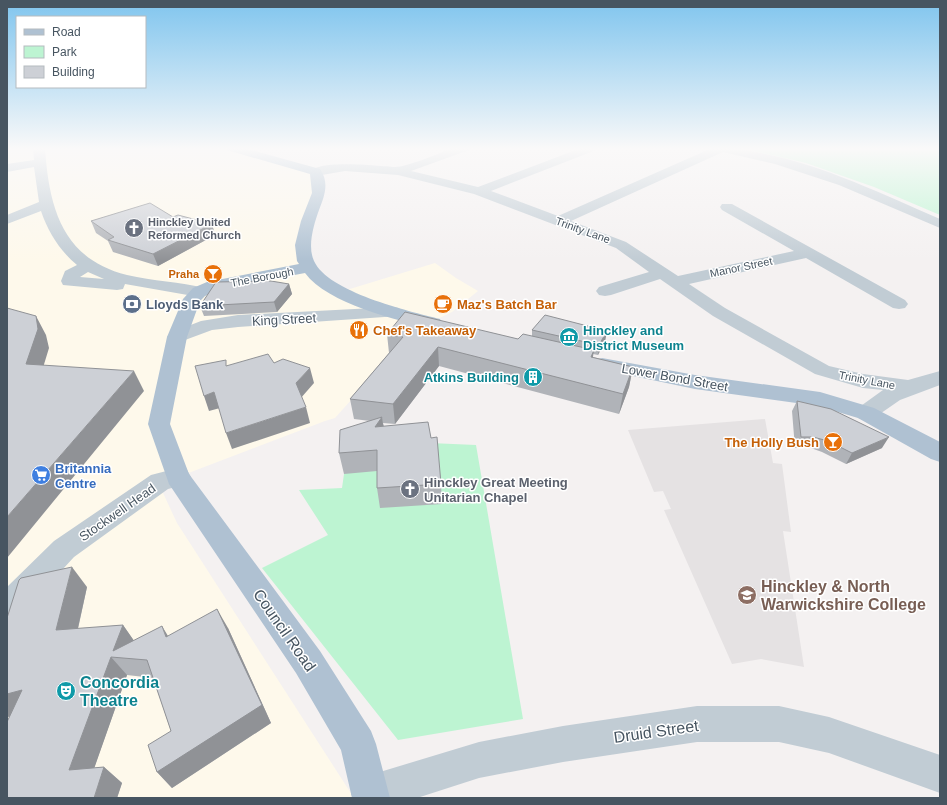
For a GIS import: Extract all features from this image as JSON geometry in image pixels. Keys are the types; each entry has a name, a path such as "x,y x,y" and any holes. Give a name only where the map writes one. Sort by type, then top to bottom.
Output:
{"main road":[{"path":"318,186 319,192 311,214 303,246 304,256 308,268 317,278 344,295 393,312 453,328"},
{"name":"The Borough","path":"199,292 214,286 308,268"},
{"path":"178,478 159,424 177,336 192,299 199,292"},
{"name":"Lower Bond Street","path":"582,360 695,382 820,399 866,413 940,453"},
{"name":"Council Road","path":"178,478 308,662 358,744 371,796"}],"street":[{"name":"The Borough","path":"43,186 50,220 56,231 74,254 88,266 116,276 199,292"},
{"name":"Trinity Lane","path":"459,186 480,191 621,245 720,312 822,370 863,381 907,387"},
{"path":"480,191 494,186"},
{"path":"558,221 637,186"},
{"path":"852,186 940,224"},
{"path":"7,220 46,204"},
{"name":"Manor Street","path":"727,207 899,304"},
{"name":"Manor Street","path":"605,291 669,277 807,253"},
{"name":"The Borough","path":"88,266 71,275 69,281 119,285 146,283"},
{"name":"King Street","path":"177,336 208,325 238,321 393,312"},
{"path":"866,413 884,398 907,387 940,378"},
{"name":"Stockwell Head","path":"7,608 64,549 160,482 178,478"},
{"name":"Druid Street","path":"371,796 479,760 563,744 697,724 779,724 829,735 940,774"}],"shaded area":[{"path":"7,186 314,186 304,256 340,292 435,263 478,291 452,312 413,331 335,418 178,477 157,480 177,523 354,798 7,798"},
{"name":"Hinckley & North Warwickshire College","path":"765,419 773,463 782,464 791,532 783,531 804,667 761,659 732,664 664,510 671,509 663,491 654,492 628,430"}],"green space":[{"path":"870,186 940,186 940,215"},
{"path":"430,443 476,445 523,719 398,740 262,568 328,535 299,490 342,488 344,474"}],"building":[{"path":"150,203 173,217 178,215 212,224 153,254 108,240 114,237 91,221"},
{"path":"271,281 289,284 274,302 200,306 216,282"},
{"name":"Britannia Centre","path":"7,308 36,316 38,329 26,364 134,371 7,517"},
{"path":"405,312 518,339 523,334 594,350 591,357 633,367 623,394 438,347 393,404 350,399 403,337 387,334"},
{"path":"545,315 607,331 599,345 532,330"},
{"path":"268,354 274,363 283,359 310,368 296,383 306,407 226,433 214,392 204,396 195,366 226,360 226,366"},
{"path":"797,401 831,409 889,437 852,453 828,441 813,437 801,437"},
{"path":"382,417 375,427 428,422 431,438 437,437 441,484 377,488 377,450 339,453 340,430"},
{"name":"Concordia Theatre","path":"72,567 56,630 123,625 113,651 162,626 166,637 217,609 262,705 157,772 148,745 171,731 147,660 111,657 69,770 104,767 94,798 7,798 7,722 22,690 7,694 7,618 19,580 21,578"}],"place":[{"name":"Hinckley United Reformed Church","path":"134,228"},
{"name":"Praha","path":"213,274"},
{"name":"Lloyds Bank","path":"132,304"},
{"name":"Maz's Batch Bar","path":"443,304"},
{"name":"Chef's Takeaway","path":"359,330"},
{"name":"Hinckley and District Museum","path":"569,337"},
{"name":"Atkins Building","path":"533,377"},
{"name":"The Holly Bush","path":"833,442"},
{"name":"Britannia Centre","path":"41,475"},
{"name":"Hinckley Great Meeting Unitarian Chapel","path":"410,489"},
{"name":"Hinckley & North Warwickshire College","path":"747,595"},
{"name":"Concordia Theatre","path":"66,691"}]}
